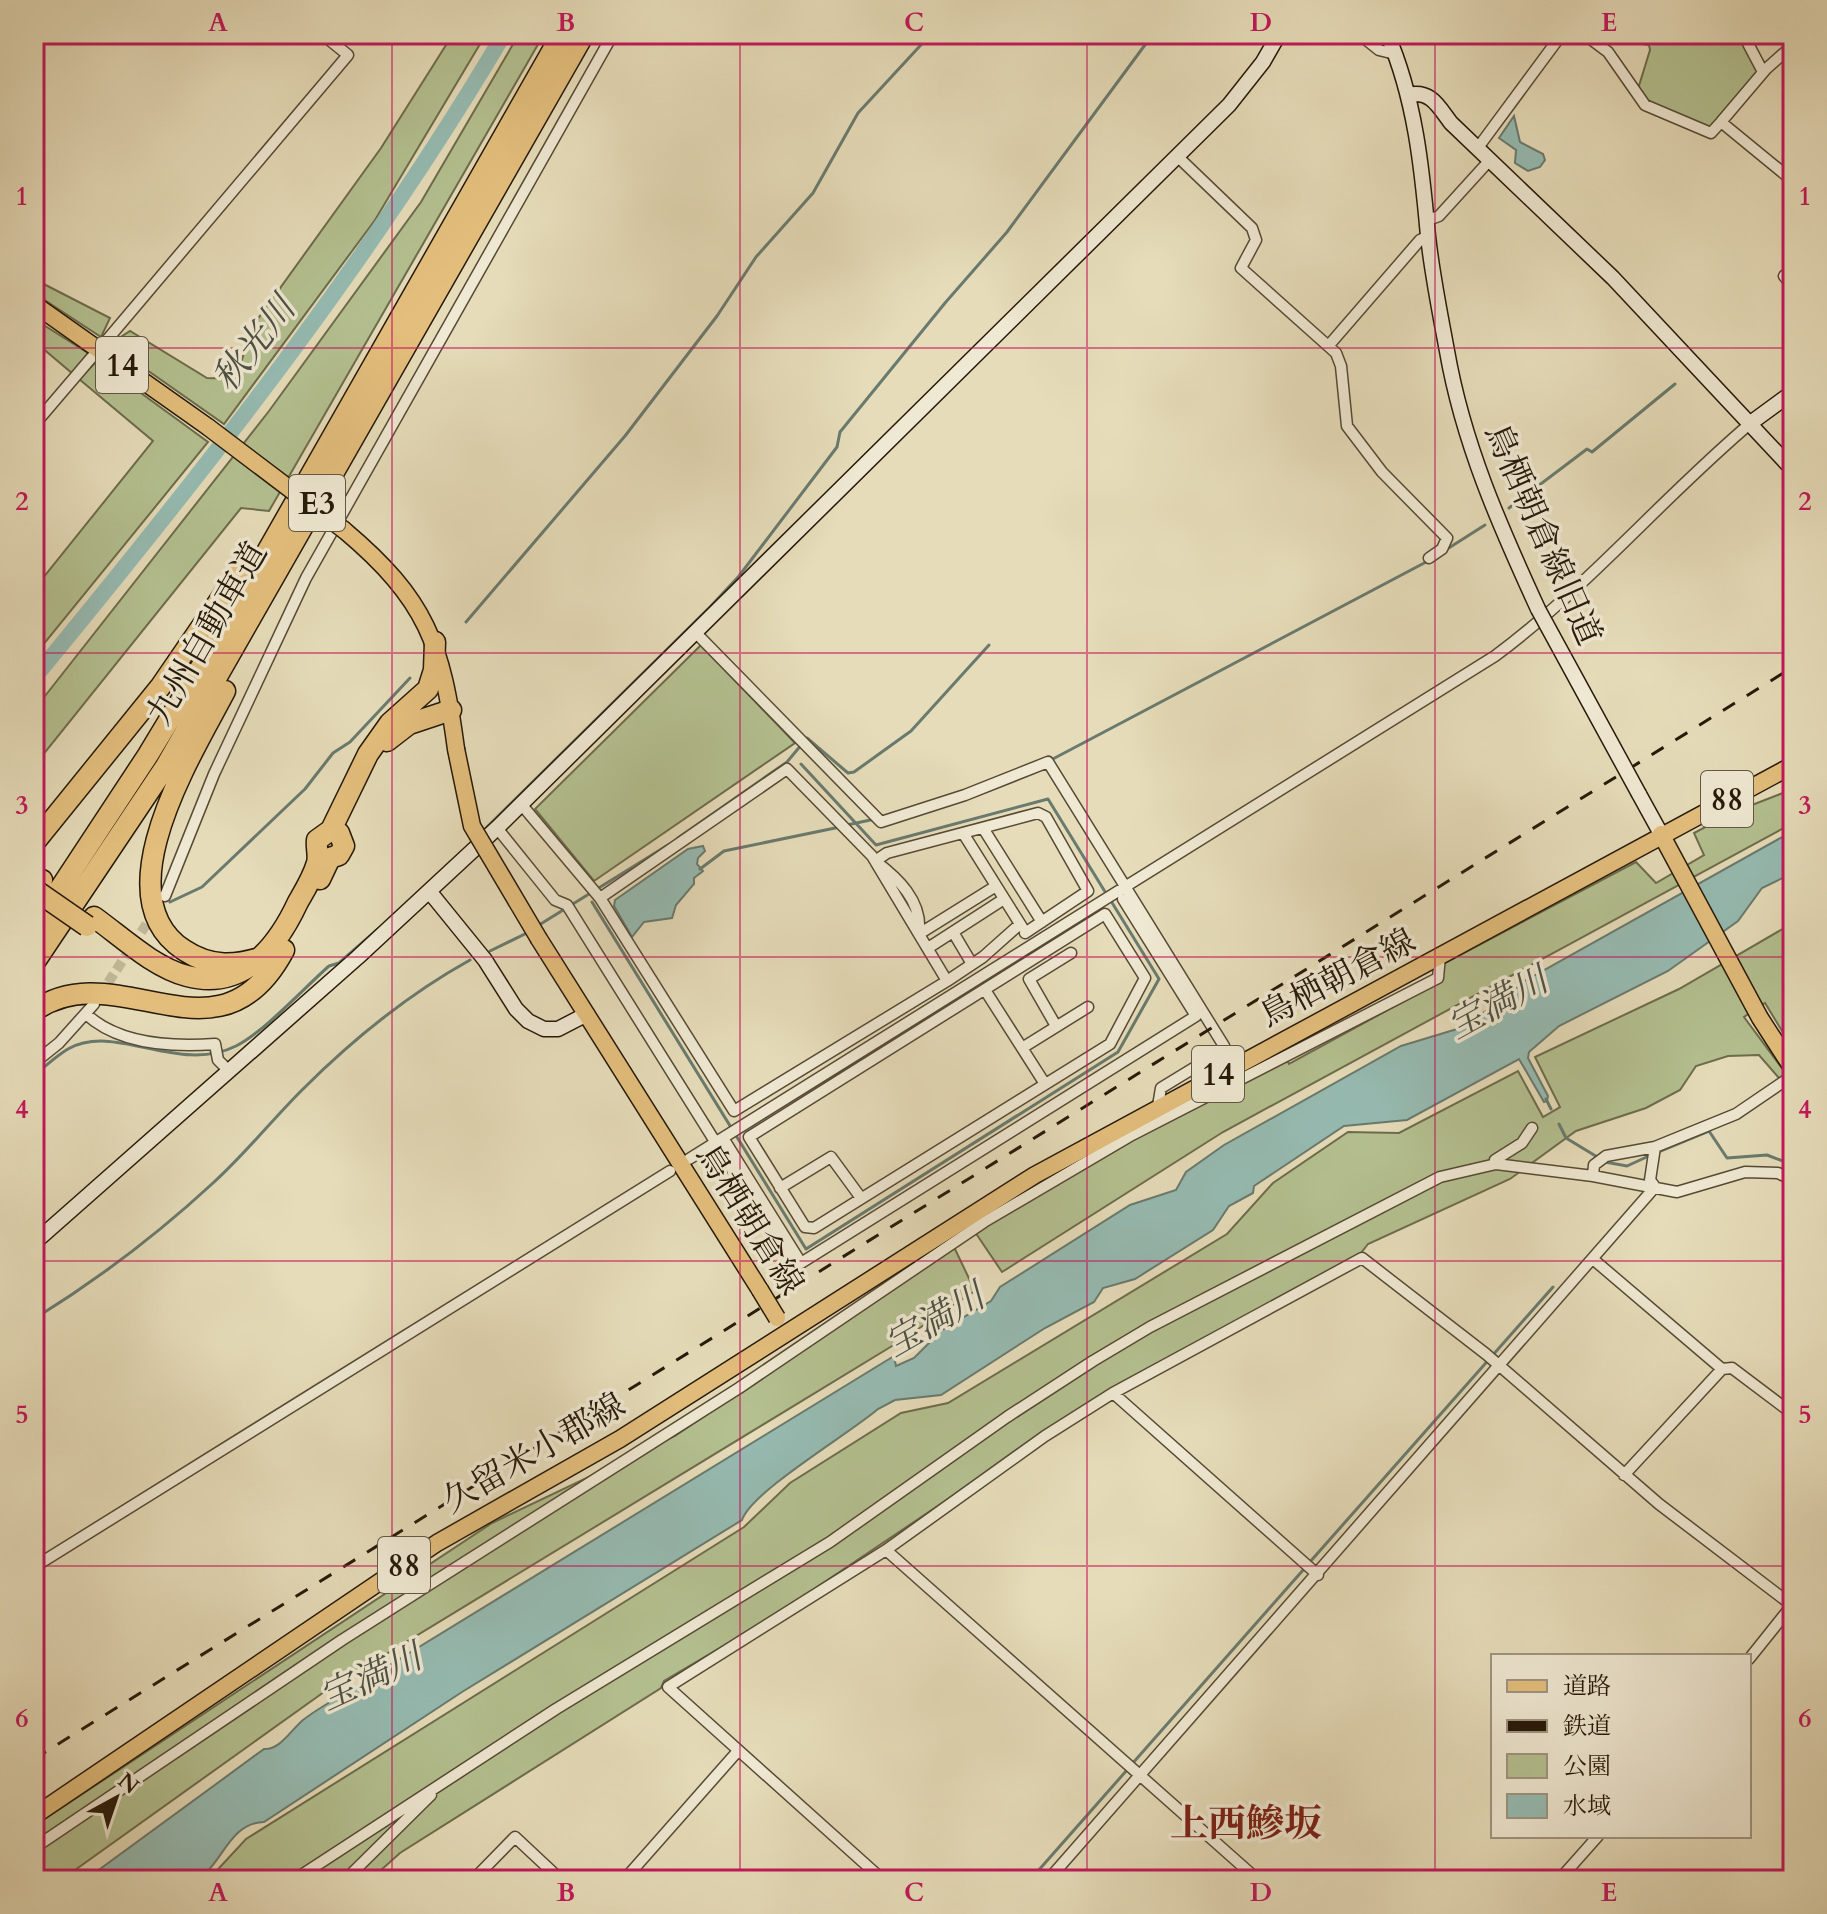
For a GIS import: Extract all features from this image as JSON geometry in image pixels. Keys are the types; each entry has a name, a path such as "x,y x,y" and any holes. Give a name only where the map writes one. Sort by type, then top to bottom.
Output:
{"highway":[{"name":"九州自動車道","path":"34,928 148,755 562,34"},
{"name":"九州自動車道","path":"34,963 166,766 584,34"},
{"path":"266,956 239,965 217,964 196,958 178,947 158,916 152,897 154,848 177,783 290,567 353,438"},
{"path":"34,843 161,686 246,562 271,544"},
{"path":"335,832 368,754 390,723 428,689 434,670 435,642"},
{"path":"390,723 404,714 451,710"},
{"path":"335,832 375,759 397,729 451,710"},
{"path":"325,855 317,840 322,833 335,832"},
{"path":"90,922 186,976 210,979 235,975 266,956 285,930 325,855"},
{"path":"34,1011 56,998 90,991 177,1009 221,1006 256,986 278,960 325,855"},
{"path":"36,884 154,973 185,986 213,990 247,979 272,959 291,936"}],"main road":[{"name":"鳥栖朝倉線","path":"34,304 208,427 344,530 401,584 435,642 472,826 539,939 781,1324 1158,1106 1661,834"},
{"name":"88","path":"1661,834 1793,765"},
{"path":"1661,834 1790,1075"},
{"name":"久留米小郡線","path":"34,1816 437,1543 620,1439 781,1324"}],"street":[{"path":"107,340 348,55 322,34"},
{"path":"165,896 214,774 306,578 613,34"},
{"path":"34,1243 497,828 1244,89 1279,34"},
{"path":"1359,34 1379,50 1395,54"},
{"name":"鳥栖朝倉線旧道","path":"1387,34 1408,95 1458,412 1480,479 1538,609 1661,834"},
{"path":"1477,149 1562,34"},
{"path":"1584,34 1608,52 1645,105 1711,133 1763,72 1793,45"},
{"path":"1743,34 1763,72"},
{"path":"1408,95 1421,92 1432,97 1477,149 1613,278 1752,422 1793,470"},
{"path":"1721,122 1793,181"},
{"path":"1177,156 1252,228 1256,240 1241,268 1330,344 1341,366 1347,426 1382,472 1447,538 1442,549 1429,558"},
{"path":"1428,220 1439,216 1489,161"},
{"path":"1330,344 1420,240 1428,236"},
{"path":"1793,269 1784,276 1793,287"},
{"path":"34,425 92,357"},
{"path":"689,1159 1534,629 1703,464 1793,392"},
{"path":"497,828 555,900 567,905 801,1263 1196,1016 1174,972 1048,762 965,795 881,822 696,633"},
{"path":"600,898 787,769 875,861 947,981"},
{"path":"1736,794 1793,774"},
{"path":"521,804 600,898 734,1111 947,981 1022,928 1042,922 1086,894 1089,887 1046,817 1038,813 887,853 875,861"},
{"path":"983,828 1042,922"},
{"path":"963,833 1039,957"},
{"path":"919,934 996,886"},
{"path":"429,891 477,950 516,1009 528,1021 544,1029 558,1029 587,1014"},
{"path":"928,948 1004,899"},
{"path":"1123,899 1224,1046 1220,1052 1161,1088 1158,1106"},
{"path":"1105,914 1145,978 1110,1044 808,1229 749,1137 1039,957 1105,914"},
{"path":"953,932 972,964"},
{"path":"1056,1026 1029,979 1071,953"},
{"path":"34,1848 342,1640 739,1388 984,1222 1132,1135 1438,978 1440,956"},
{"path":"985,990 1045,1084"},
{"path":"34,1063 94,1004"},
{"path":"1022,1048 1088,1007"},
{"path":"86,1014 110,1029 154,1042 174,1046 215,1044 218,1060 229,1071"},
{"path":"1593,1176 1594,1165 1606,1156 1655,1147 1736,1114 1790,1075"},
{"path":"1496,1164 1495,1160 1522,1143 1532,1128"},
{"path":"720,1140 796,1271"},
{"path":"1655,1147 1650,1180 1655,1187"},
{"path":"780,1188 831,1157 861,1198"},
{"path":"294,1880 556,1709 830,1542 1037,1396 1150,1327 1440,1177 1496,1164 1593,1176 1677,1192 1730,1175 1762,1170 1793,1180"},
{"path":"34,1567 670,1171"},
{"path":"1048,1880 1133,1770 1493,1361 1594,1260 1655,1187"},
{"path":"883,1880 668,1687 886,1550 1045,1436 1113,1393 1362,1258 1493,1361 1624,1475 1793,1605 1751,1657"},
{"path":"1594,1260 1722,1369"},
{"path":"1624,1475 1722,1369 1732,1368 1793,1414"},
{"path":"1113,1393 1311,1569"},
{"path":"886,1550 1258,1880"},
{"path":"624,1880 737,1752"},
{"path":"345,1880 417,1813 438,1787"},
{"path":"473,1880 515,1837 561,1880"},
{"path":"1559,1880 1596,1838"}],"green space":[{"path":"453,34 486,34 375,220 224,424 110,344 130,331 207,378 236,379 252,327 381,148"},
{"path":"519,34 544,34 269,511 241,508 34,766 34,710 269,411 421,202"},
{"path":"1589,34 1740,34 1759,71 1712,129 1643,100 1638,89 1649,45 1608,38 1601,43"},
{"path":"34,279 110,318 101,337 34,293"},
{"path":"34,319 88,353 73,374 34,341"},
{"path":"97,361 208,442 34,656 34,589 153,441 79,379"},
{"path":"701,645 795,743 594,881 535,809"},
{"path":"1793,789 1793,823 1223,1132 1002,1272 975,1232 1064,1167 1280,1048 1289,1064 1439,982 1443,964 1636,862 1656,883 1704,855 1694,833 1734,812"},
{"path":"1793,923 1793,1019 1789,1023 1793,1028 1793,1049 1765,1003 1744,1017 1793,1083 1793,1102 1779,1078 1759,1055 1728,1056 1696,1066 1680,1090 1646,1108 1576,1131 1510,1179 1368,1244 1361,1253 1106,1393 771,1618 664,1681 661,1688 400,1853 370,1880 208,1880 246,1839 744,1527 790,1483 901,1413 948,1403 1227,1234 1273,1183 1348,1132 1399,1133 1518,1071 1543,1117 1560,1107 1535,1057 1679,989"},
{"path":"954,1247 975,1291 897,1343 324,1692 61,1880 34,1880 34,1826 492,1523 675,1436"}],"water":[{"path":"1514,116 1520,142 1543,154 1545,160 1540,167 1528,171 1515,163 1516,150 1499,138"},
{"path":"1793,831 1793,873 1762,888 1738,921 1668,971 1559,1026 1529,1052 1528,1058 1548,1096 1547,1101 1544,1102 1519,1059 1407,1120 1344,1126 1254,1186 1253,1193 1229,1206 1213,1230 1135,1279 1103,1288 1094,1302 1045,1328 941,1395 895,1400 878,1409 763,1494 742,1520 462,1692 264,1822 241,1830 203,1875 193,1880 172,1882 85,1880 264,1749 280,1743 303,1720 324,1706 894,1356 896,1366 914,1358 942,1330 991,1301 1000,1287 1130,1205 1176,1190 1186,1172 1224,1145 1401,1046 1457,1029 1510,996 1521,983"},
{"path":"703,846 705,851 697,864 703,871 694,878 694,884 676,905 672,918 644,922 632,937 614,906 615,900 688,849"}],"waterway":[{"name":"秋光川","path":"34,678 160,523 282,365 397,202 504,34"},
{"path":"466,622 625,436 717,316 756,257 813,193 858,113 931,34"},
{"path":"483,831 739,576 837,447 840,432 1007,232 1153,34"},
{"path":"1509,508 1587,449 1592,452 1675,384"},
{"path":"1444,551 1485,525"},
{"path":"1049,761 1428,561"},
{"path":"678,838 787,762 807,738 848,773 854,772 911,731 989,645"},
{"path":"170,902 202,887 305,789 333,753 350,742 410,678"},
{"path":"801,764 876,845 1048,799 1107,895"},
{"path":"847,825 875,819"},
{"path":"700,869 724,851 840,827"},
{"path":"539,925 668,845"},
{"path":"592,902 806,1249 1118,1052 1159,979 1111,901"},
{"path":"34,1075 68,1049 87,1042 106,1041 192,1055 214,1053 236,1046 259,1031 329,966 339,963 378,929"},
{"path":"490,951 529,932"},
{"path":"34,1319 127,1255 171,1220 236,1160 341,1053 403,1003 470,960"},
{"path":"1546,1099 1551,1109"},
{"path":"1559,1124 1566,1138 1599,1158"},
{"path":"1658,1152 1709,1131 1727,1158 1767,1155 1793,1165"},
{"path":"1605,1162 1627,1166 1651,1155"},
{"path":"1309,1563 1553,1287"},
{"path":"1132,1764 1304,1569"},
{"path":"1030,1880 1127,1770"}],"tunnel":[{"path":"100,995 155,911"}],"railway":[{"path":"34,1759 1793,667"}],"district":[{"name":"上西鰺坂","path":"1246,1823"}],"water label":[{"name":"宝満川","path":"1497,1002"},
{"name":"宝満川","path":"934,1319"},
{"name":"宝満川","path":"370,1676"}]}
